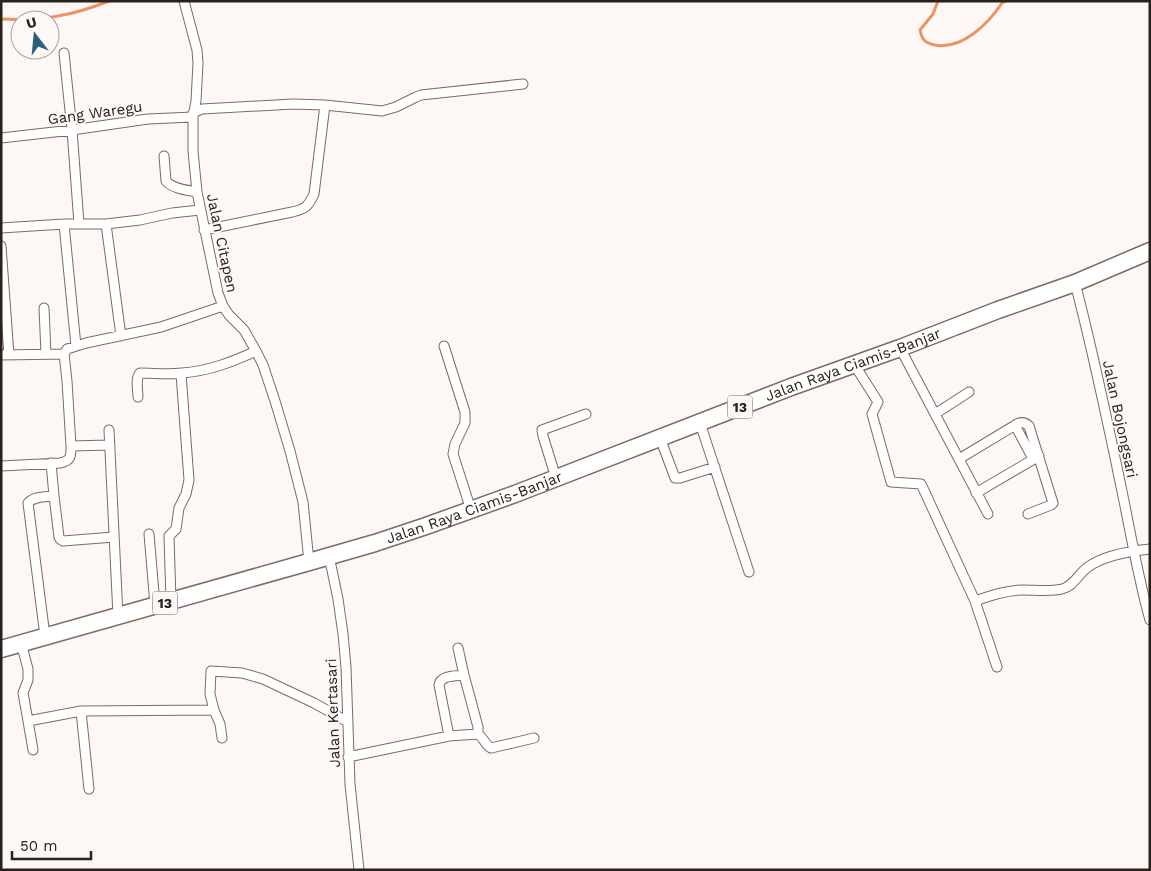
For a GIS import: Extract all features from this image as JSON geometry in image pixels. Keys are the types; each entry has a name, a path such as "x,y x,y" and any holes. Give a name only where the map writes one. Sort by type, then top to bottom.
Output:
{"highway":[{"name":"Jalan Raya Ciamis-Banjar","path":"329,556 375,543 472,510 791,387 1075,283 1150,251"},
{"name":"13","path":"1,649 329,556"}],"street":[{"name":"Jalan Citapen","path":"184,1 197,50 198,63 196,101 193,115 197,192 218,293 223,306 244,330 256,352 275,401 299,485 305,515 309,562"},
{"path":"64,53 79,224"},
{"name":"Gang Waregu","path":"1,138 193,115 202,108 294,104 382,111 396,107 421,95 524,84"},
{"path":"204,230 292,212 303,209 310,204 314,194 325,105"},
{"path":"164,156 166,181 173,186 197,192"},
{"path":"1,228 64,224 106,224 200,210"},
{"path":"64,224 76,346"},
{"path":"106,224 121,336"},
{"path":"1,246 5,355 64,354"},
{"name":"Jalan Bojongsari","path":"1075,283 1150,618"},
{"path":"1,466 66,462 69,460 71,446 64,354 66,349 161,327 223,306"},
{"path":"44,308 46,354"},
{"path":"444,346 465,412 465,423 455,444 453,454 472,510"},
{"path":"900,348 988,514"},
{"path":"138,397 137,378 140,373 181,374 216,368 256,352"},
{"path":"854,364 878,402 872,414 891,482 922,485 975,601 997,667"},
{"path":"163,603 169,536 176,529 179,508 186,494 188,480 181,374"},
{"path":"935,414 969,392"},
{"path":"556,478 542,430 586,414"},
{"path":"700,423 749,572"},
{"path":"959,459 1015,426 1036,458 1053,503 1028,514"},
{"path":"109,430 118,616"},
{"path":"660,438 675,478 715,467"},
{"path":"71,446 110,445"},
{"path":"976,493 1036,458"},
{"path":"51,463 58,537 63,541 114,537"},
{"path":"45,636 28,503 35,498 54,496"},
{"path":"149,534 163,603"},
{"path":"975,601 1000,593 1063,589 1072,584 1082,572 1103,559 1134,550 1150,549"},
{"name":"Jalan Kertasari","path":"329,556 343,634 346,668 348,757 353,826 359,870"},
{"path":"21,643 28,669 28,680 23,693 32,750"},
{"path":"458,648 478,727 478,734 488,747 491,748 534,738"},
{"path":"222,738 220,724 210,694 211,672 242,673 263,679 314,703 348,722"},
{"path":"449,736 444,715 440,681 443,678 464,675"},
{"path":"28,721 81,712 214,710"},
{"path":"81,712 89,789"},
{"path":"348,757 449,736 478,734"}],"waterway":[{"path":"1,19 30,19 69,14 109,1"},
{"path":"938,1 933,14 920,30 923,39 935,45 955,44 973,34 1006,1"}]}
